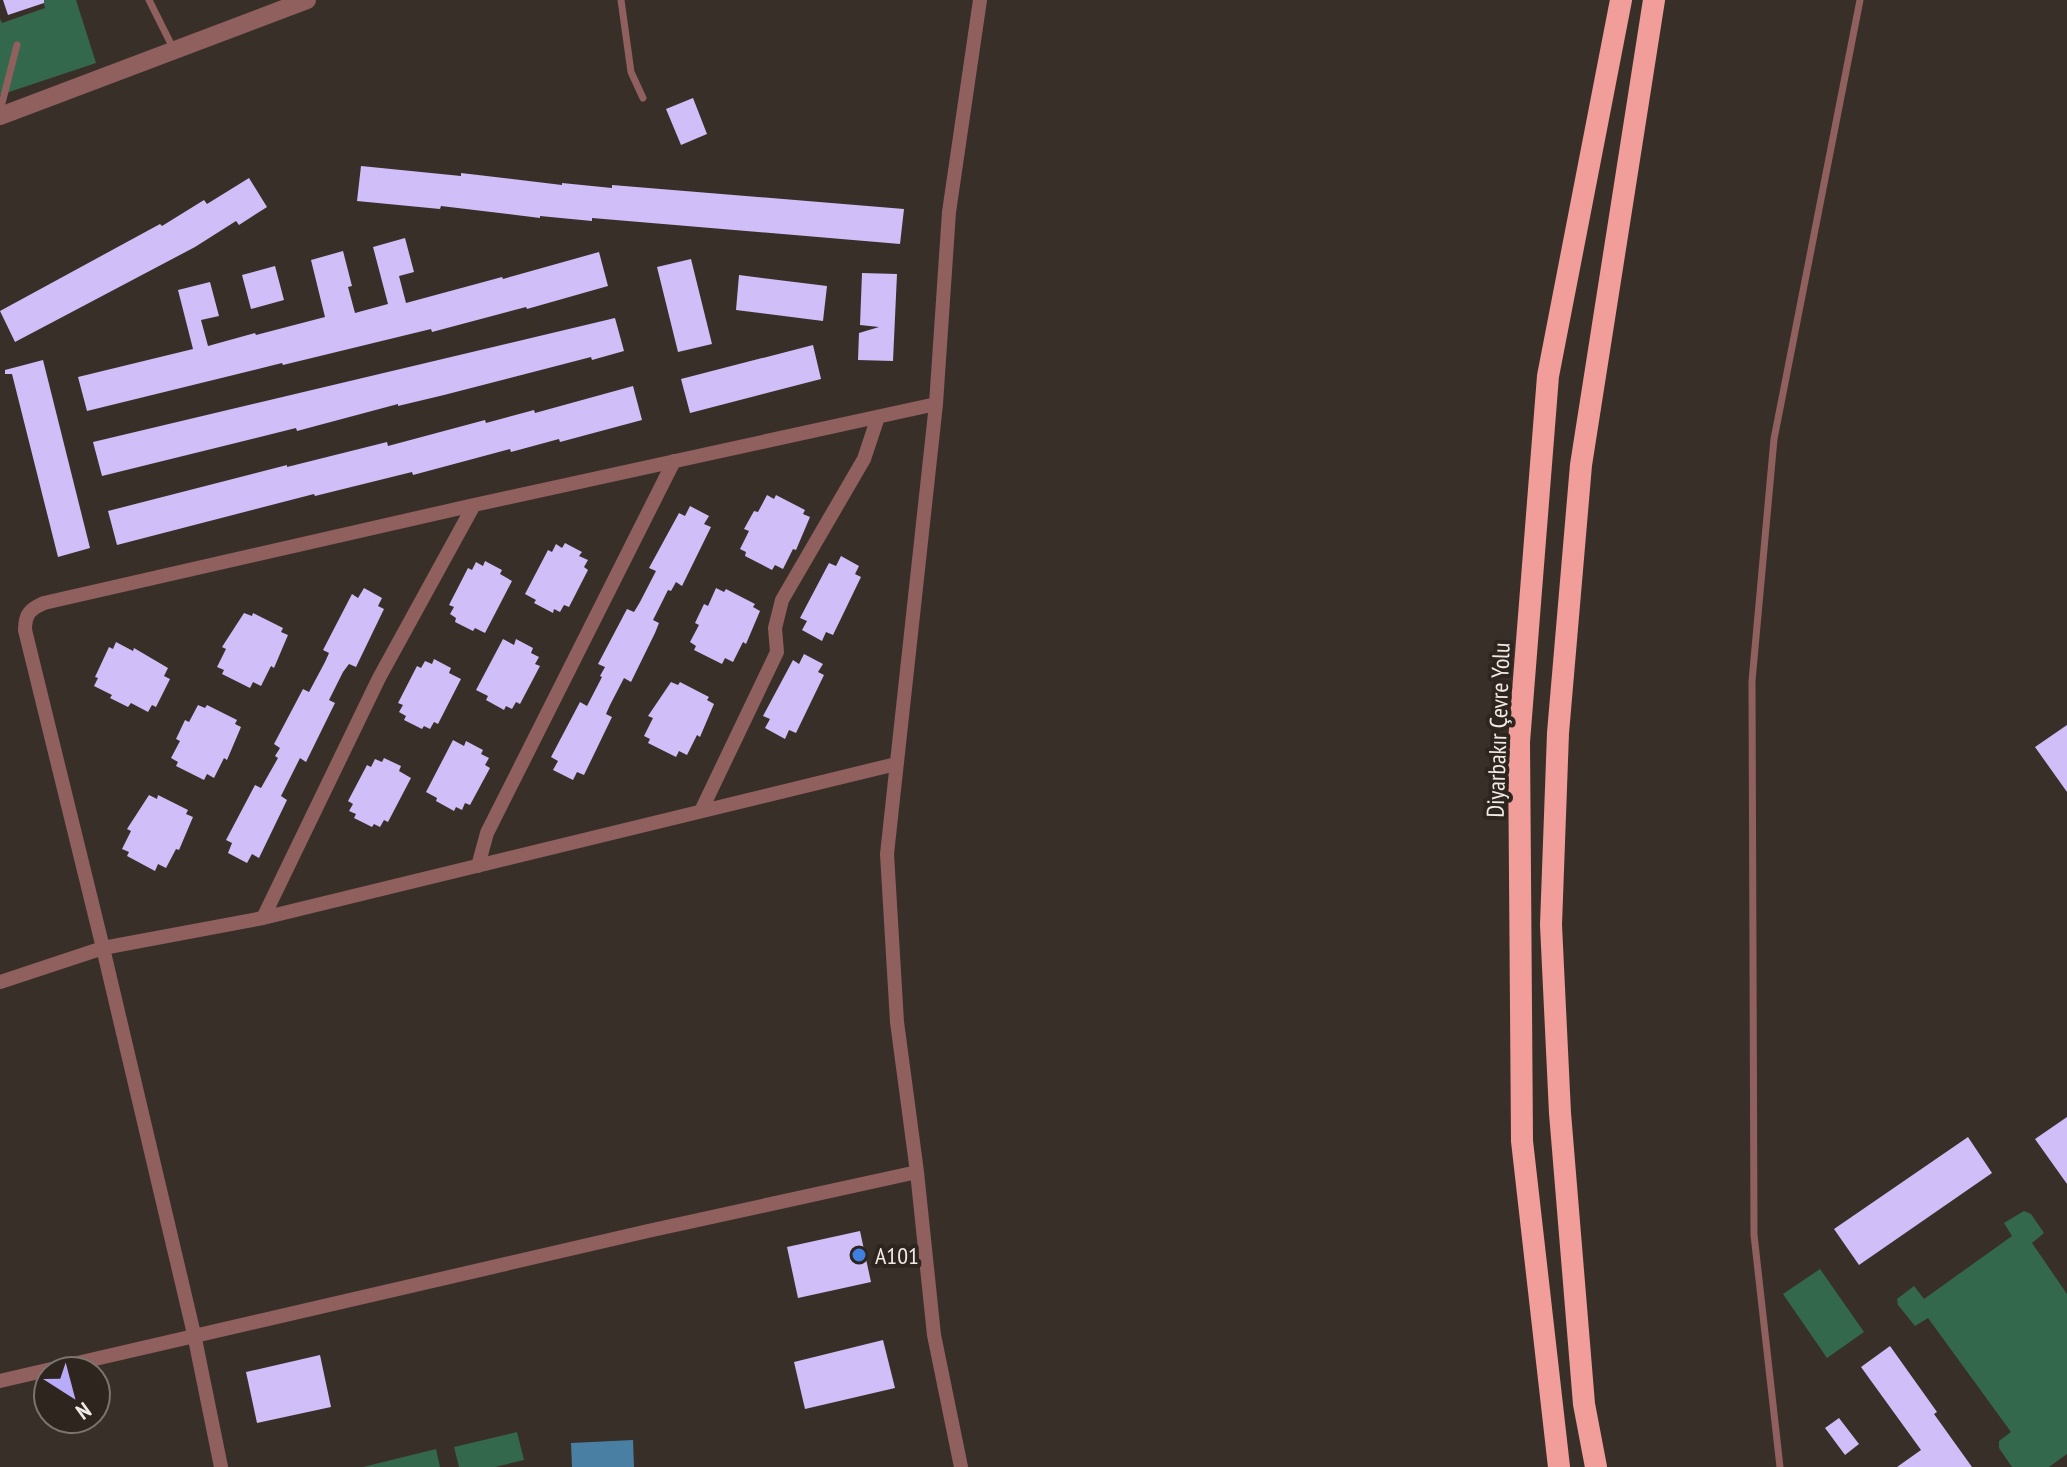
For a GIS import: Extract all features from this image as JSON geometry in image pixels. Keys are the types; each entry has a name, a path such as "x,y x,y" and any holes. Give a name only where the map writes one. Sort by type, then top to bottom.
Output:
{"highway":[{"name":"Diyarbakır Çevre Yolu","path":"1559,1467 1522,1141 1519,742 1548,376 1621,0"},
{"path":"1596,1467 1584,1404 1560,1113 1551,925 1558,733 1581,465 1654,0"}],"street":[{"path":"0,114 174,50 278,6 307,0"},
{"path":"961,1467 934,1335 897,1022 887,854 936,404 949,212 980,0"},
{"path":"221,1467 194,1334 25,630 25,618 32,608 75,596 936,404"},
{"path":"701,811 777,652 775,628 782,600 864,459 878,417"},
{"path":"478,866 487,833 674,461"},
{"path":"263,918 379,678 474,505"},
{"path":"0,982 103,948 263,918 896,764"},
{"path":"0,1381 194,1334 917,1172"}],"lane":[{"path":"149,0 174,50"},
{"path":"621,0 631,72 643,98"},
{"path":"1780,1467 1754,1235 1752,681 1774,439 1860,0"},
{"path":"0,114 17,45"}],"green space":[{"path":"43,0 76,0 96,63 0,95 0,19 2,23 45,8"},
{"path":"2024,1211 2031,1214 2044,1233 2032,1243 2067,1294 2067,1454 2049,1467 2012,1467 1999,1448 1999,1441 2011,1432 1928,1318 1915,1326 1898,1305 1897,1299 1914,1286 1924,1299 2012,1236 2004,1223"},
{"path":"1820,1269 1864,1332 1827,1358 1783,1294"},
{"path":"517,1432 524,1460 495,1467 459,1467 454,1447"},
{"path":"436,1449 440,1467 363,1467"}],"water":[{"path":"633,1440 634,1467 572,1467 571,1443"}],"building":[{"path":"3,0 44,0 44,3 8,15"},
{"path":"693,98 707,134 681,145 666,109"},
{"path":"361,166 461,176 461,173 562,185 612,188 612,185 904,209 900,244 592,218 592,221 540,218 441,206 440,209 357,201"},
{"path":"249,178 267,207 239,225 236,221 195,247 15,342 0,311 160,224 162,226 204,200 207,204"},
{"path":"405,238 414,272 399,276 406,303 599,252 608,286 432,332 431,329 282,363 87,411 78,377 193,349 178,290 210,282 219,316 201,320 208,346 256,335 325,317 311,260 343,251 355,313 388,304 373,247"},
{"path":"691,259 712,344 678,352 657,267"},
{"path":"275,266 284,300 251,309 242,275"},
{"path":"862,273 897,274 893,361 858,360 859,333 879,327 860,325"},
{"path":"739,275 827,286 823,321 736,310"},
{"path":"615,318 624,351 102,476 93,442"},
{"path":"813,345 821,379 690,413 681,379"},
{"path":"43,360 90,548 58,557 12,374 5,374 5,370"},
{"path":"633,386 642,420 560,442 559,439 511,452 510,449 413,475 412,472 314,494 117,545 108,511 387,442 388,446 485,420 486,423 534,410 535,413"},
{"path":"767,495 774,499 776,495 805,510 803,514 810,517 796,550 793,549 783,569 775,565 772,570 745,556 746,552 740,549 749,531 744,529"},
{"path":"690,506 709,516 704,524 711,527 682,586 676,582 671,591 668,590 653,620 659,623 655,633 631,682 624,678 606,714 612,717 584,775 577,772 573,780 553,770 558,761 551,757 580,702 587,706 605,667 598,664 627,609 634,612 640,602 656,571 649,568 679,513 685,516"},
{"path":"565,543 582,552 579,556 588,560 584,567 588,570 569,607 564,605 560,612 554,609 553,613 525,594 548,550 552,552 556,544 562,548"},
{"path":"841,556 859,566 855,574 861,577 833,635 826,632 822,641 802,630 807,621 800,618 829,563 836,566"},
{"path":"485,561 502,570 500,574 512,581 485,633 455,622 456,618 450,614 454,607 449,605 468,568 472,570 476,562 483,566"},
{"path":"364,588 382,598 378,606 384,609 356,667 349,664 343,672 329,700 335,703 306,762 300,758 281,796 287,800 259,858 252,854 247,863 228,853 232,843 226,840 255,785 261,788 278,758 275,756 280,748 274,744 303,689 309,692 325,662 329,653 323,650 352,594 358,598"},
{"path":"716,588 724,592 726,589 755,604 753,607 760,611 746,644 743,642 733,662 725,658 722,664 694,650 696,646 690,642 699,625 695,623 704,604 708,606"},
{"path":"244,613 252,616 253,613 283,628 281,632 288,635 274,668 271,666 261,686 253,682 250,688 222,674 224,670 217,667 226,649 222,647"},
{"path":"503,639 514,645 516,639 533,648 531,653 539,657 535,664 540,666 520,704 516,702 512,709 506,706 504,710 476,690"},
{"path":"116,642 133,651 134,648 168,668 164,676 170,679 156,707 152,705 148,712 131,703 128,707 94,686 109,647 113,649"},
{"path":"804,654 823,664 818,672 824,675 796,733 789,730 785,739 765,728 770,719 763,716 793,660 799,664"},
{"path":"434,659 451,668 449,673 461,679 438,724 434,722 430,729 424,726 422,729 404,720 406,716 399,712 403,705 398,703 417,666 421,668 425,661 432,664"},
{"path":"671,682 678,685 680,682 709,697 707,700 714,704 700,737 697,735 687,755 679,751 676,757 648,743 650,739 644,736 653,718 648,716"},
{"path":"198,705 205,708 207,705 237,720 235,724 241,727 227,760 224,758 214,778 207,774 204,780 176,766 178,762 171,758 180,741 176,739 185,720 189,722"},
{"path":"2067,725 2067,792 2035,747"},
{"path":"453,740 464,746 466,741 483,750 481,754 489,758 485,765 490,768 470,805 465,803 462,810 456,807 454,811 426,792"},
{"path":"384,758 401,766 399,771 411,778 388,822 384,820 380,827 374,824 372,827 354,818 356,814 349,811 353,804 348,801 367,765 371,767 375,759 382,762"},
{"path":"149,795 157,799 158,795 188,810 186,814 193,817 179,850 176,849 166,868 158,864 155,871 127,856 129,852 122,849 131,831 127,829"},
{"path":"2067,1117 2067,1184 2035,1139"},
{"path":"1968,1137 1992,1173 1859,1265 1834,1229"},
{"path":"860,1231 871,1282 798,1298 787,1247"},
{"path":"883,1340 895,1388 805,1409 794,1362"},
{"path":"1890,1346 1972,1467 1897,1467 1921,1450 1861,1367"},
{"path":"320,1355 331,1407 257,1423 246,1372"},
{"path":"1839,1418 1859,1444 1845,1455 1825,1428"}],"place":[{"name":"A101","path":"859,1255"}]}
